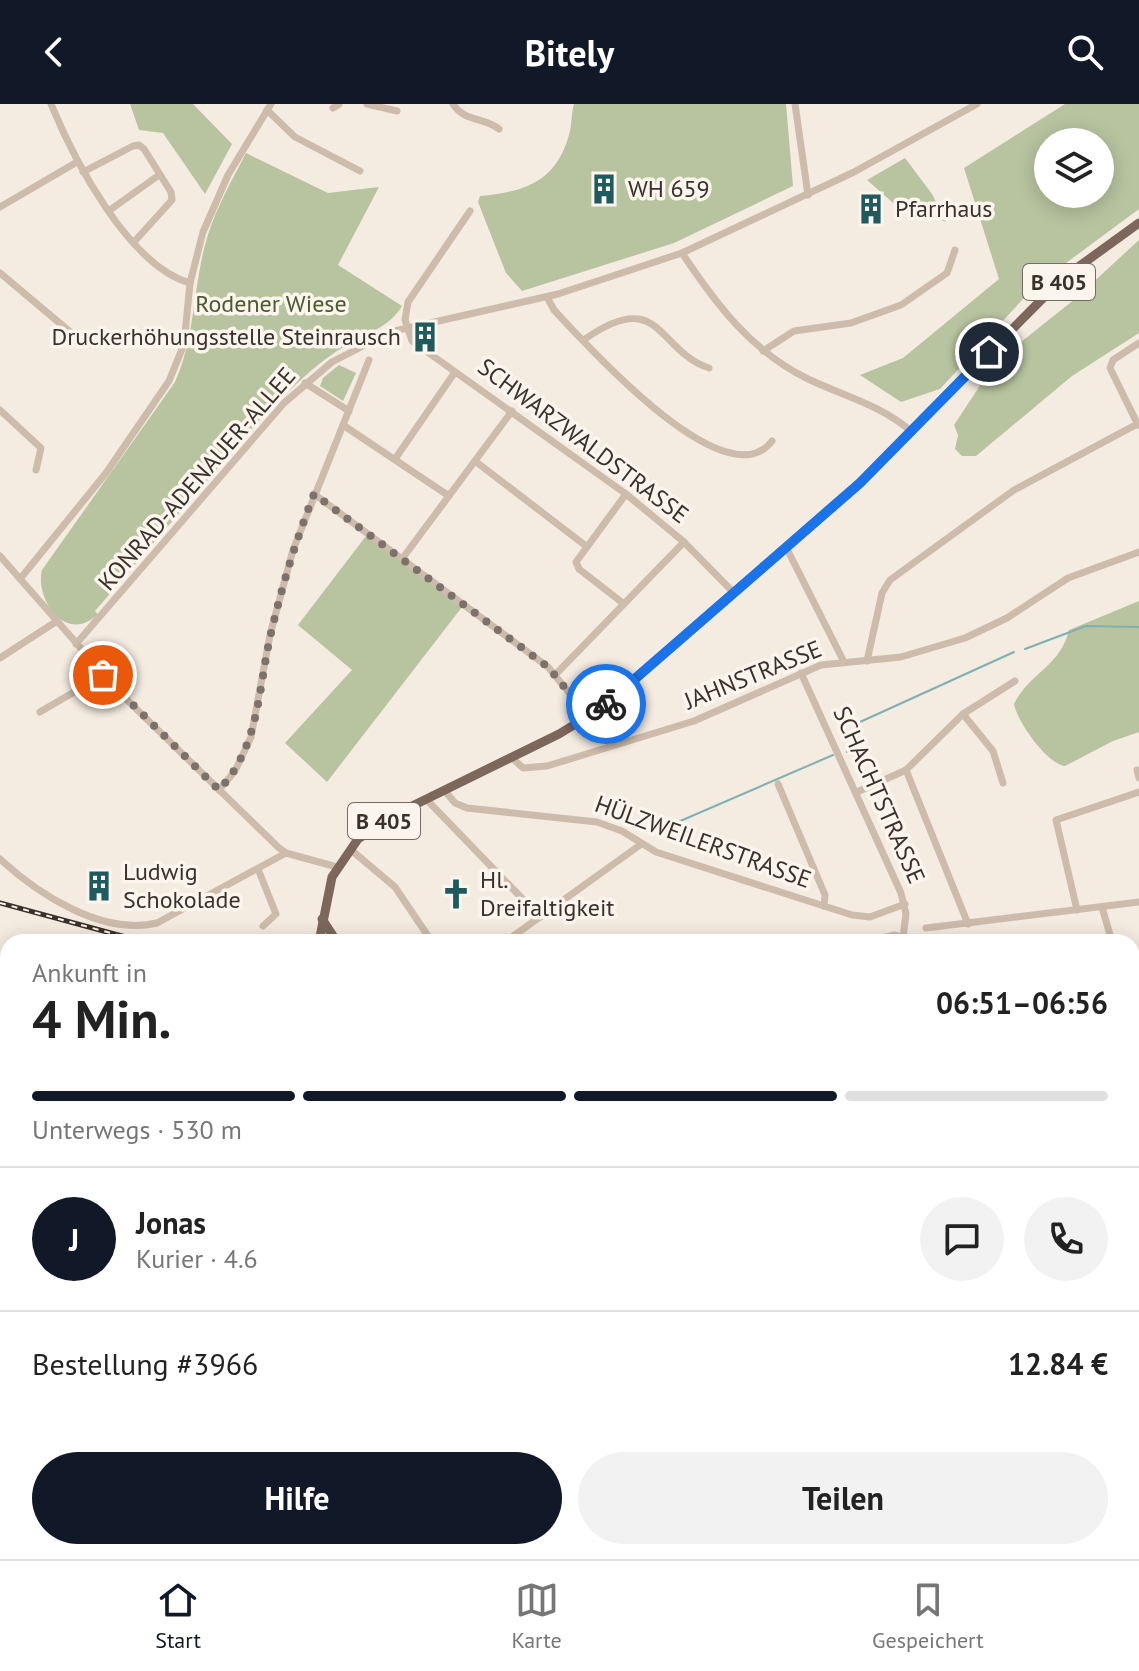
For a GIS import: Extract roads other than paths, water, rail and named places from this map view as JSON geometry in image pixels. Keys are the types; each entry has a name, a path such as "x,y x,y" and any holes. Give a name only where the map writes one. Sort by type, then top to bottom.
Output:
{"main road":[{"name":"B 405","path":"320,934 337,867 349,848 377,825 589,717 734,593 912,432 1047,292 1139,223"},
{"path":"322,918 332,934"}],"street":[{"path":"51,104 83,172 134,242 164,274 190,283"},
{"path":"367,104 397,111"},
{"path":"453,104 465,117 491,123 499,129"},
{"path":"795,104 808,195"},
{"name":"KONRAD-ADENAUER-ALLEE","path":"76,644 305,383 351,351 406,326 547,297 682,253 808,195 977,104"},
{"path":"20,579 41,558 163,393 184,344 190,283 203,232 218,197 269,107 295,137 360,171"},
{"path":"83,172 139,145 170,188 172,200 134,242"},
{"path":"0,207 77,162"},
{"path":"110,210 159,175"},
{"path":"406,326 408,302 470,211"},
{"path":"763,351 794,331 851,323 901,305 947,273 955,250"},
{"path":"682,253 726,315 763,351 809,379 889,413 912,432"},
{"path":"0,273 75,336 90,344"},
{"path":"547,297 554,310 627,385 696,438 724,451 743,454 761,451 772,441"},
{"path":"585,339 617,321 643,321 662,330 696,362 709,368"},
{"name":"SCHWARZWALDSTRASSE","path":"406,326 416,345 626,494 684,542 734,593"},
{"path":"867,661 882,593 890,580 1024,483 1138,425 1110,365 1139,343"},
{"path":"219,790 235,771 251,737 279,598 314,494 369,360"},
{"path":"395,459 455,372"},
{"path":"305,383 349,411"},
{"path":"0,410 41,448 36,470"},
{"path":"402,559 512,411"},
{"path":"343,425 449,496"},
{"path":"475,461 586,546"},
{"path":"314,494 556,674 589,717"},
{"path":"624,604 576,565 586,546 626,494"},
{"path":"556,674 684,542"},
{"path":"786,547 844,662"},
{"name":"JAHNSTRASSE","path":"511,757 523,768 575,758 694,721 801,673 844,662 901,657 965,638 1007,618 1068,578 1139,552"},
{"path":"0,556 103,675 286,853 337,867"},
{"path":"0,658 57,621"},
{"name":"SCHACHTSTRASSE","path":"801,673 905,904 907,923 904,934"},
{"path":"40,712 103,675"},
{"path":"857,792 906,770 963,714 1015,681"},
{"path":"963,714 993,751 1003,783"},
{"path":"906,770 968,924"},
{"path":"778,784 825,895 824,906"},
{"name":"HÜLZWEILERSTRASSE","path":"444,790 460,807 587,820 622,831 640,845 865,917 905,904"},
{"path":"1077,910 1056,820 1139,792"},
{"path":"426,799 540,917"},
{"path":"516,934 640,845"},
{"path":"349,848 395,887 427,934"},
{"path":"0,859 51,900 137,927 157,923 286,853"},
{"path":"258,869 276,914 263,926"},
{"path":"926,928 1139,902"},
{"path":"1102,907 1110,934"}],"waterway":[{"path":"1025,649 1086,626 1139,627"},
{"path":"847,752 859,745 857,730 860,722 1014,652"},
{"path":"671,825 833,755"}],"railway":[{"path":"0,903 114,934"}],"place":[{"name":"WH 659","path":"604,189"},
{"name":"Pfarrhaus","path":"871,209"},
{"name":"Druckerhöhungsstelle Steinrausch","path":"425,337"},
{"name":"Ludwig Schokolade","path":"99,886"},
{"name":"Hl. Dreifaltigkeit","path":"456,894"}],"park label":[{"name":"Rodener Wiese","path":"271,304"}]}
